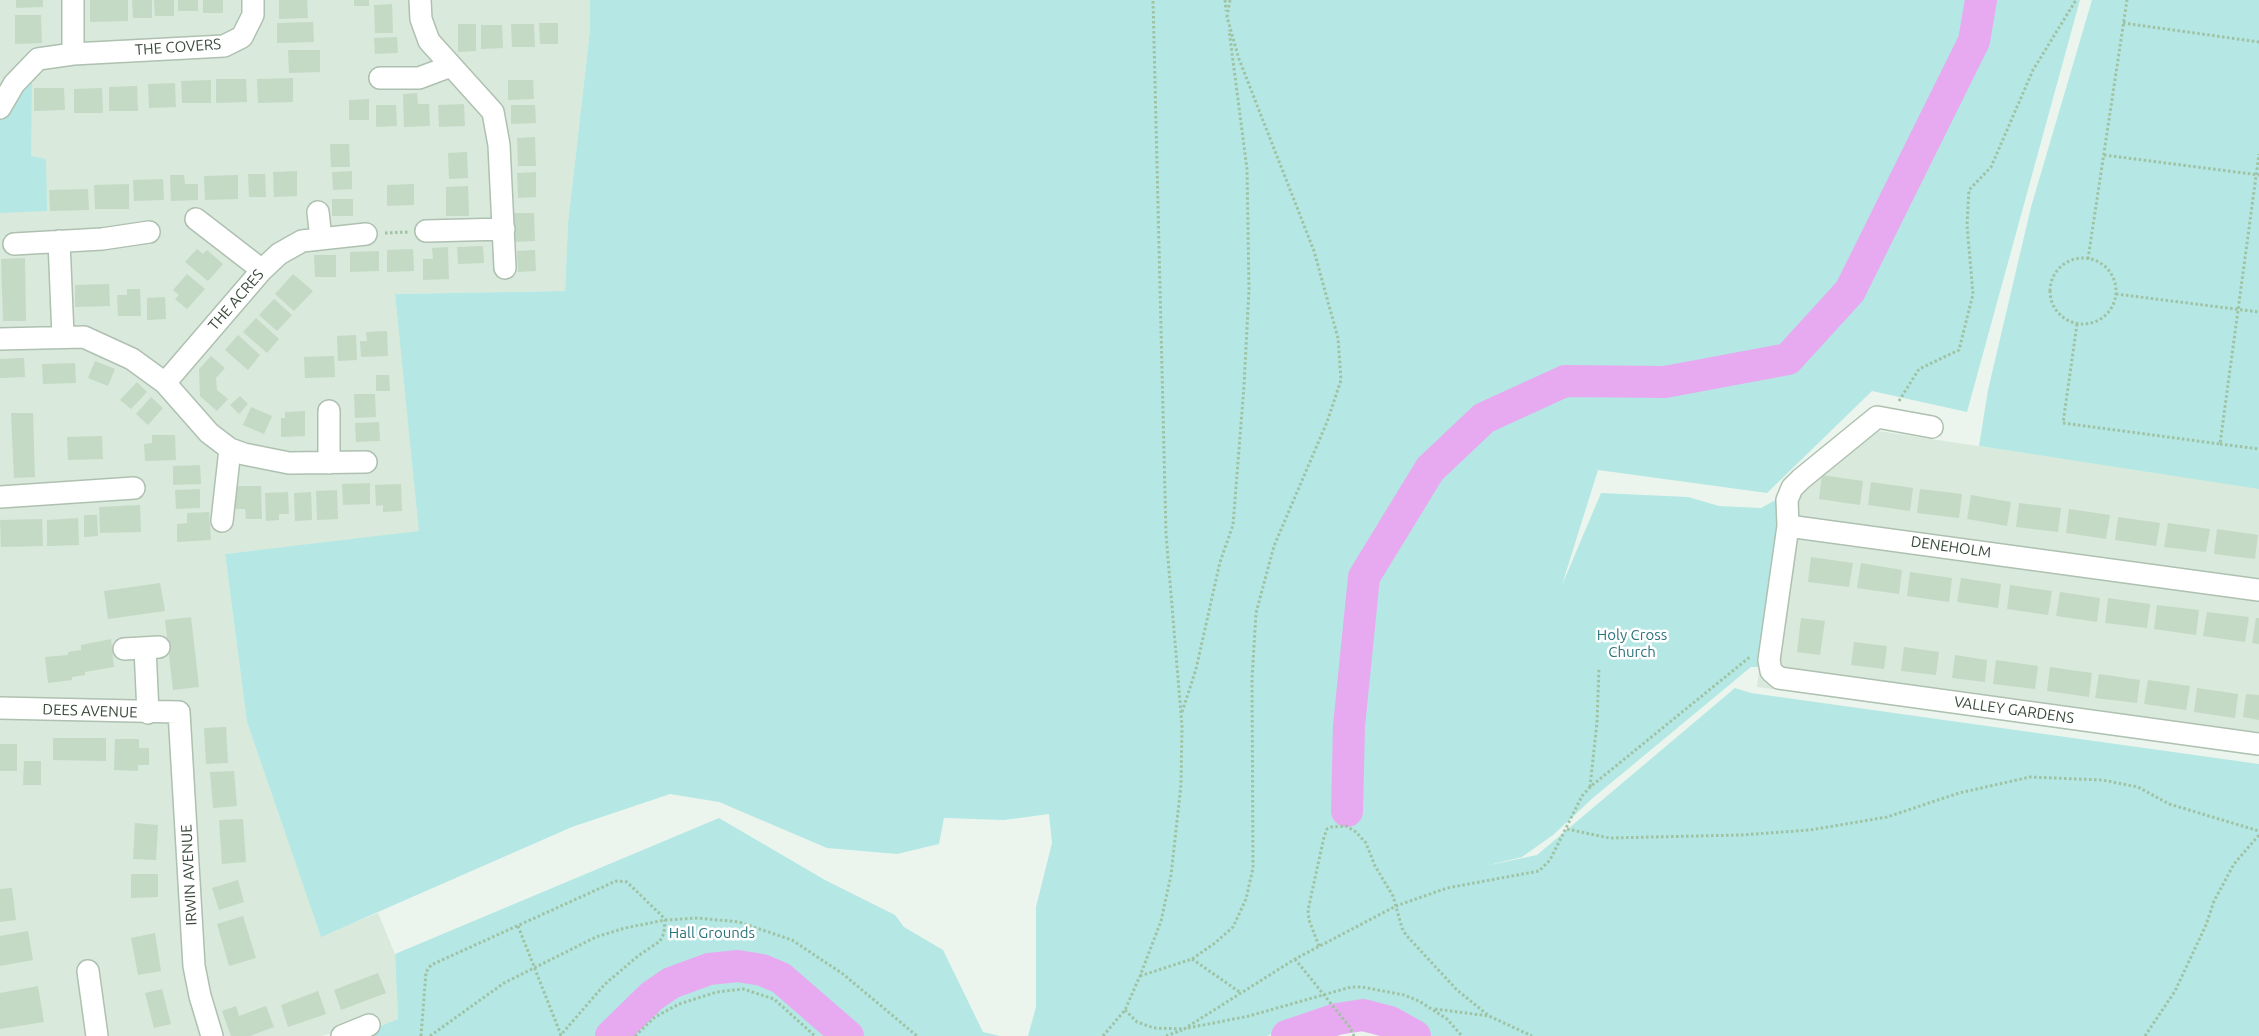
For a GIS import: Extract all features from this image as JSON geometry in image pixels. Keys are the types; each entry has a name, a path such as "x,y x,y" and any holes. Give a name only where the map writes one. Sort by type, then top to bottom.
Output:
{"street":[{"path":"73,0 73,54"},
{"name":"THE COVERS","path":"0,108 7,81 38,58 73,54 224,46 242,37 253,15 253,0"},
{"path":"420,0 421,19 429,41 451,66 465,78 493,112 499,145 505,268"},
{"path":"380,78 419,78 451,66"},
{"path":"318,212 321,239"},
{"path":"196,219 262,270"},
{"path":"426,231 504,229"},
{"path":"14,244 102,239 149,232"},
{"name":"THE ACRES","path":"165,383 262,270 279,254 302,241 366,234"},
{"path":"59,241 63,336"},
{"path":"0,339 84,337 132,358 165,383 209,433 230,449 289,464 366,462"},
{"path":"329,411 329,462"},
{"path":"1788,526 1787,500 1792,488 1800,478 1877,418 1932,427"},
{"path":"222,520 230,449"},
{"path":"10,496 134,488"},
{"name":"DENEHOLM","path":"1788,526 2259,590"},
{"name":"VALLEY GARDENS","path":"1788,526 1769,660 1771,671 1779,678 2259,744"},
{"path":"143,648 148,713"},
{"name":"DEES AVENUE","path":"0,708 148,713 180,712"},
{"name":"IRWIN AVENUE","path":"180,712 194,966 200,996 212,1036"},
{"path":"88,971 98,1036"},
{"path":"342,1036 369,1025"}],"path":[{"path":"1103,1036 1125,1010 1161,921 1171,876 1181,785 1181,715 1166,534 1153,0"},
{"path":"1181,715 1196,669 1220,562 1233,525 1244,386 1250,260 1247,169 1225,0"},
{"path":"1140,976 1192,959 1215,943 1232,927 1246,899 1253,868 1252,679 1256,613 1274,546 1327,422 1341,380 1338,338 1314,252 1246,78 1227,17 1230,0"},
{"path":"1887,419 1918,369 1959,350 1973,294 1967,225 1969,190 1991,166 2033,70 2076,0"},
{"path":"2088,258 2127,0"},
{"path":"2124,23 2259,42"},
{"path":"2220,444 2258,175 2259,154"},
{"path":"2104,155 2258,175"},
{"path":"366,234 426,231"},
{"path":"2088,258 2103,265 2114,278 2116,294 2112,308 2103,318 2090,324 2076,324 2064,318 2054,307 2050,293 2053,278 2061,267 2074,260 2088,258"},
{"path":"2116,294 2259,312"},
{"path":"2076,324 2063,423 2259,449"},
{"path":"1125,1010 1137,1022 1154,1028 1184,1029 1295,959 1396,906 1447,888 1539,871 1550,860 1582,796 1590,787 1746,659 1754,655"},
{"path":"1590,787 1597,722 1599,668"},
{"path":"1567,829 1608,838 1732,836 1810,830 1887,817 1960,793 2030,777 2102,780 2138,787 2169,804 2259,831"},
{"path":"1319,946 1309,920 1308,910 1325,832 1331,827 1346,826 1362,837 1375,866 1391,892 1406,935 1457,990 1489,1016 1532,1036"},
{"path":"2145,1036 2175,990 2206,924 2214,901 2234,864 2259,836"},
{"path":"420,1036 426,972 431,965 616,881 622,881 631,885 665,920 664,933 660,941 621,969 561,1036 518,926"},
{"path":"430,1036 504,984 596,937 625,928 665,920 720,919 738,922 792,940 844,974 915,1035"},
{"path":"1192,959 1241,993"},
{"path":"1295,959 1349,1026 1354,1036"},
{"path":"1166,1036 1184,1029 1249,1016 1322,994 1351,988 1376,988 1404,995 1434,1009 1447,1019 1462,1036"},
{"path":"635,1036 655,1017 679,1004 717,992 743,989 774,999 815,1036"},
{"path":"1434,1009 1489,1016"}],"shaded area":[{"path":"0,0 590,0 590,30 568,223 565,291 395,294 420,532 225,554 247,722 321,936 378,913 395,954 398,1019 373,1029 365,1022 322,1036 0,1036"},
{"path":"1851,427 2259,488 2259,756 1757,687 1783,479"}],"green space":[{"name":"Holy Cross Church","path":"590,0 2080,0 1967,412 1872,391 1767,493 1598,470 1562,585 1601,493 1688,497 1719,506 1761,508 1781,497 1760,667 1751,667 1594,797 1553,835 1522,857 1485,866 1537,855 1735,688 1751,693 2259,764 2259,1036 1431,1036 1413,1023 1390,1013 1369,1007 1349,1007 1311,1018 1267,1036 1028,1036 1036,1007 1036,907 1052,843 1049,814 1004,820 944,818 939,844 897,854 827,848 719,802 670,794 572,827 321,937 247,722 225,554 419,531 395,294 565,291 568,223 590,30"},
{"path":"2092,0 2259,0 2259,489 1979,446 1988,390 2031,207"},
{"path":"32,70 31,156 46,159 47,211 0,213 0,119"},
{"name":"Hall Grounds","path":"719,818 825,880 895,915 904,927 943,950 983,1032 1000,1036 355,1036 398,1019 395,954"}],"building":[{"path":"16,0 43,0 43,7 16,8"},
{"path":"90,0 128,0 128,21 90,22"},
{"path":"132,0 152,0 152,18 133,18"},
{"path":"154,0 174,0 174,16 155,16"},
{"path":"178,0 198,0 198,11 178,11"},
{"path":"203,0 223,0 223,13 203,13"},
{"path":"279,0 307,0 308,18 279,19"},
{"path":"354,0 369,0 369,6 354,6"},
{"path":"392,4 393,33 375,33 374,5"},
{"path":"15,15 41,15 42,43 15,44"},
{"path":"313,22 314,42 277,43 277,23"},
{"path":"539,23 558,23 558,44 540,44"},
{"path":"458,24 476,24 476,51 458,52"},
{"path":"511,24 534,24 535,47 512,47"},
{"path":"481,25 502,25 503,48 481,49"},
{"path":"397,37 398,53 375,54 374,38"},
{"path":"288,50 320,50 320,72 289,73"},
{"path":"293,78 293,102 258,103 257,79"},
{"path":"216,79 246,79 247,102 216,103"},
{"path":"211,80 211,103 182,103 181,81"},
{"path":"508,80 533,80 534,99 508,100"},
{"path":"175,83 176,107 149,108 148,84"},
{"path":"137,86 138,111 109,111 109,87"},
{"path":"34,88 64,88 65,110 34,111"},
{"path":"102,88 103,113 74,113 74,89"},
{"path":"417,93 418,104 429,104 430,126 404,127 403,94"},
{"path":"369,99 369,120 349,120 349,100"},
{"path":"464,104 465,126 439,127 438,105"},
{"path":"376,105 396,105 397,126 376,127"},
{"path":"511,105 535,105 536,123 511,124"},
{"path":"535,137 536,166 518,166 517,138"},
{"path":"330,144 349,144 350,167 331,167"},
{"path":"467,152 468,178 449,179 448,153"},
{"path":"297,171 297,196 274,197 273,172"},
{"path":"352,171 352,189 333,190 332,172"},
{"path":"536,172 536,197 518,198 517,173"},
{"path":"248,174 265,174 266,197 249,197"},
{"path":"170,175 184,175 185,184 198,184 198,200 171,201"},
{"path":"238,175 238,199 205,200 204,176"},
{"path":"163,179 164,200 134,201 133,180"},
{"path":"129,184 129,209 95,209 94,185"},
{"path":"414,184 414,205 387,206 387,185"},
{"path":"468,186 469,216 446,216 446,187"},
{"path":"88,189 89,210 50,211 49,190"},
{"path":"332,199 353,199 353,216 332,216"},
{"path":"513,213 534,213 535,241 514,242"},
{"path":"483,246 484,263 458,264 457,247"},
{"path":"448,247 449,279 423,280 423,259 433,259 432,248"},
{"path":"197,249 203,254 207,250 223,264 208,281 185,262"},
{"path":"413,249 414,271 387,272 387,250"},
{"path":"535,250 536,271 518,272 517,251"},
{"path":"379,251 379,271 350,272 350,252"},
{"path":"314,255 336,255 336,277 315,277"},
{"path":"25,258 26,321 3,321 1,259"},
{"path":"187,274 205,289 187,309 175,299 179,295 173,290"},
{"path":"293,274 313,291 294,311 275,294"},
{"path":"109,284 110,306 75,307 75,285"},
{"path":"127,289 140,289 141,316 118,316 117,295 127,295"},
{"path":"165,297 166,319 147,320 147,298"},
{"path":"274,299 292,315 277,331 259,315"},
{"path":"256,318 279,339 267,353 243,332"},
{"path":"387,331 388,356 361,357 360,341 367,341 366,332"},
{"path":"238,335 260,355 248,370 225,350"},
{"path":"356,335 357,360 338,361 337,336"},
{"path":"211,356 225,368 216,378 217,390 228,399 217,411 200,396 199,369"},
{"path":"334,356 335,377 305,378 304,357"},
{"path":"24,358 25,377 0,378 0,359"},
{"path":"95,361 115,369 108,386 88,378"},
{"path":"75,363 76,383 43,384 42,364"},
{"path":"376,375 389,375 390,391 376,391"},
{"path":"137,382 147,392 131,409 120,400"},
{"path":"354,394 375,394 376,417 355,418"},
{"path":"240,396 248,404 239,414 230,405"},
{"path":"151,397 163,408 148,425 136,414"},
{"path":"251,407 272,416 264,434 243,425"},
{"path":"305,411 305,436 281,437 281,418 285,418 285,412"},
{"path":"11,413 33,413 35,477 14,478"},
{"path":"379,422 380,441 356,442 355,423"},
{"path":"152,435 175,435 176,460 145,461 144,444 152,443"},
{"path":"102,436 103,459 68,460 67,437"},
{"path":"200,465 201,484 173,485 173,466"},
{"path":"1822,475 1863,481 1860,505 1819,499"},
{"path":"1871,482 1913,488 1910,511 1868,505"},
{"path":"370,483 370,504 343,505 342,484"},
{"path":"401,484 402,511 383,512 383,505 376,506 375,485"},
{"path":"233,486 261,486 262,519 246,519 245,509 234,509"},
{"path":"200,489 200,508 176,509 175,490"},
{"path":"1920,489 1962,494 1959,518 1917,513"},
{"path":"337,490 338,519 317,520 316,491"},
{"path":"288,492 289,514 279,514 279,520 266,521 265,493"},
{"path":"311,492 312,520 295,521 294,493"},
{"path":"1971,495 2011,502 2007,526 1967,519"},
{"path":"2019,503 2061,508 2058,532 2016,527"},
{"path":"140,505 141,532 100,533 99,507"},
{"path":"2069,509 2110,515 2106,539 2066,533"},
{"path":"209,512 211,540 177,542 177,524 187,523 187,513"},
{"path":"84,515 97,515 98,536 84,537"},
{"path":"2118,517 2160,523 2156,546 2115,540"},
{"path":"78,518 79,545 47,546 47,520"},
{"path":"42,519 43,546 1,547 0,520"},
{"path":"2168,523 2210,529 2206,552 2164,547"},
{"path":"2217,529 2258,535 2255,559 2214,554"},
{"path":"1811,557 1853,563 1849,587 1808,582"},
{"path":"1861,563 1902,570 1899,594 1857,588"},
{"path":"1910,572 1952,578 1949,602 1907,596"},
{"path":"1961,578 2001,584 1998,608 1957,602"},
{"path":"160,583 165,611 108,619 104,591"},
{"path":"2010,585 2052,591 2048,615 2007,609"},
{"path":"2060,592 2100,598 2097,622 2056,616"},
{"path":"2108,598 2150,604 2147,628 2105,623"},
{"path":"2157,605 2199,610 2196,635 2154,629"},
{"path":"2207,612 2249,617 2245,642 2203,636"},
{"path":"191,617 199,687 173,690 165,620"},
{"path":"1801,618 1825,621 1820,655 1797,652"},
{"path":"2256,618 2259,618 2259,644 2252,643"},
{"path":"111,639 114,667 85,672 85,675 72,677 72,680 48,683 45,657 68,655 68,652 81,650 81,645"},
{"path":"1854,642 1887,646 1884,669 1851,665"},
{"path":"1904,647 1939,652 1936,675 1901,671"},
{"path":"1955,655 1987,660 1985,682 1952,678"},
{"path":"1996,660 2038,666 2035,689 1993,684"},
{"path":"2050,667 2092,673 2089,697 2047,691"},
{"path":"2099,674 2140,680 2137,703 2095,698"},
{"path":"2148,680 2190,686 2186,710 2144,704"},
{"path":"2197,688 2238,694 2235,718 2194,712"},
{"path":"2246,694 2259,695 2259,720 2243,717"},
{"path":"226,727 228,763 206,764 204,728"},
{"path":"53,738 106,738 106,761 53,760"},
{"path":"115,739 139,739 139,748 149,748 149,765 138,765 138,771 114,770"},
{"path":"0,744 17,744 17,771 0,771"},
{"path":"24,761 41,761 41,785 23,785"},
{"path":"234,771 237,806 213,808 210,772"},
{"path":"243,819 246,862 222,864 219,820"},
{"path":"135,823 158,825 156,860 133,859"},
{"path":"131,874 158,874 158,897 131,898"},
{"path":"238,880 244,902 219,910 212,888"},
{"path":"12,888 16,920 0,922 0,889"},
{"path":"243,916 256,958 229,966 217,924"},
{"path":"28,931 33,960 0,966 0,936"},
{"path":"155,933 161,971 138,975 131,938"},
{"path":"378,973 386,993 341,1010 334,990"},
{"path":"38,986 44,1022 0,1029 0,993"},
{"path":"162,989 171,1024 154,1028 145,993"},
{"path":"318,991 326,1014 288,1027 281,1005"},
{"path":"236,1006 239,1016 266,1006 274,1027 250,1036 231,1036 222,1011"}],"waterway":[{"path":"1347,811 1349,726 1364,577 1430,469 1484,418 1565,381 1665,382 1788,359 1850,291 1974,41 1981,0"},
{"path":"611,1036 652,996 671,983 709,969 738,966 762,970 781,978 848,1036"},
{"path":"1287,1036 1337,1019 1363,1015 1390,1022 1415,1036"}]}
